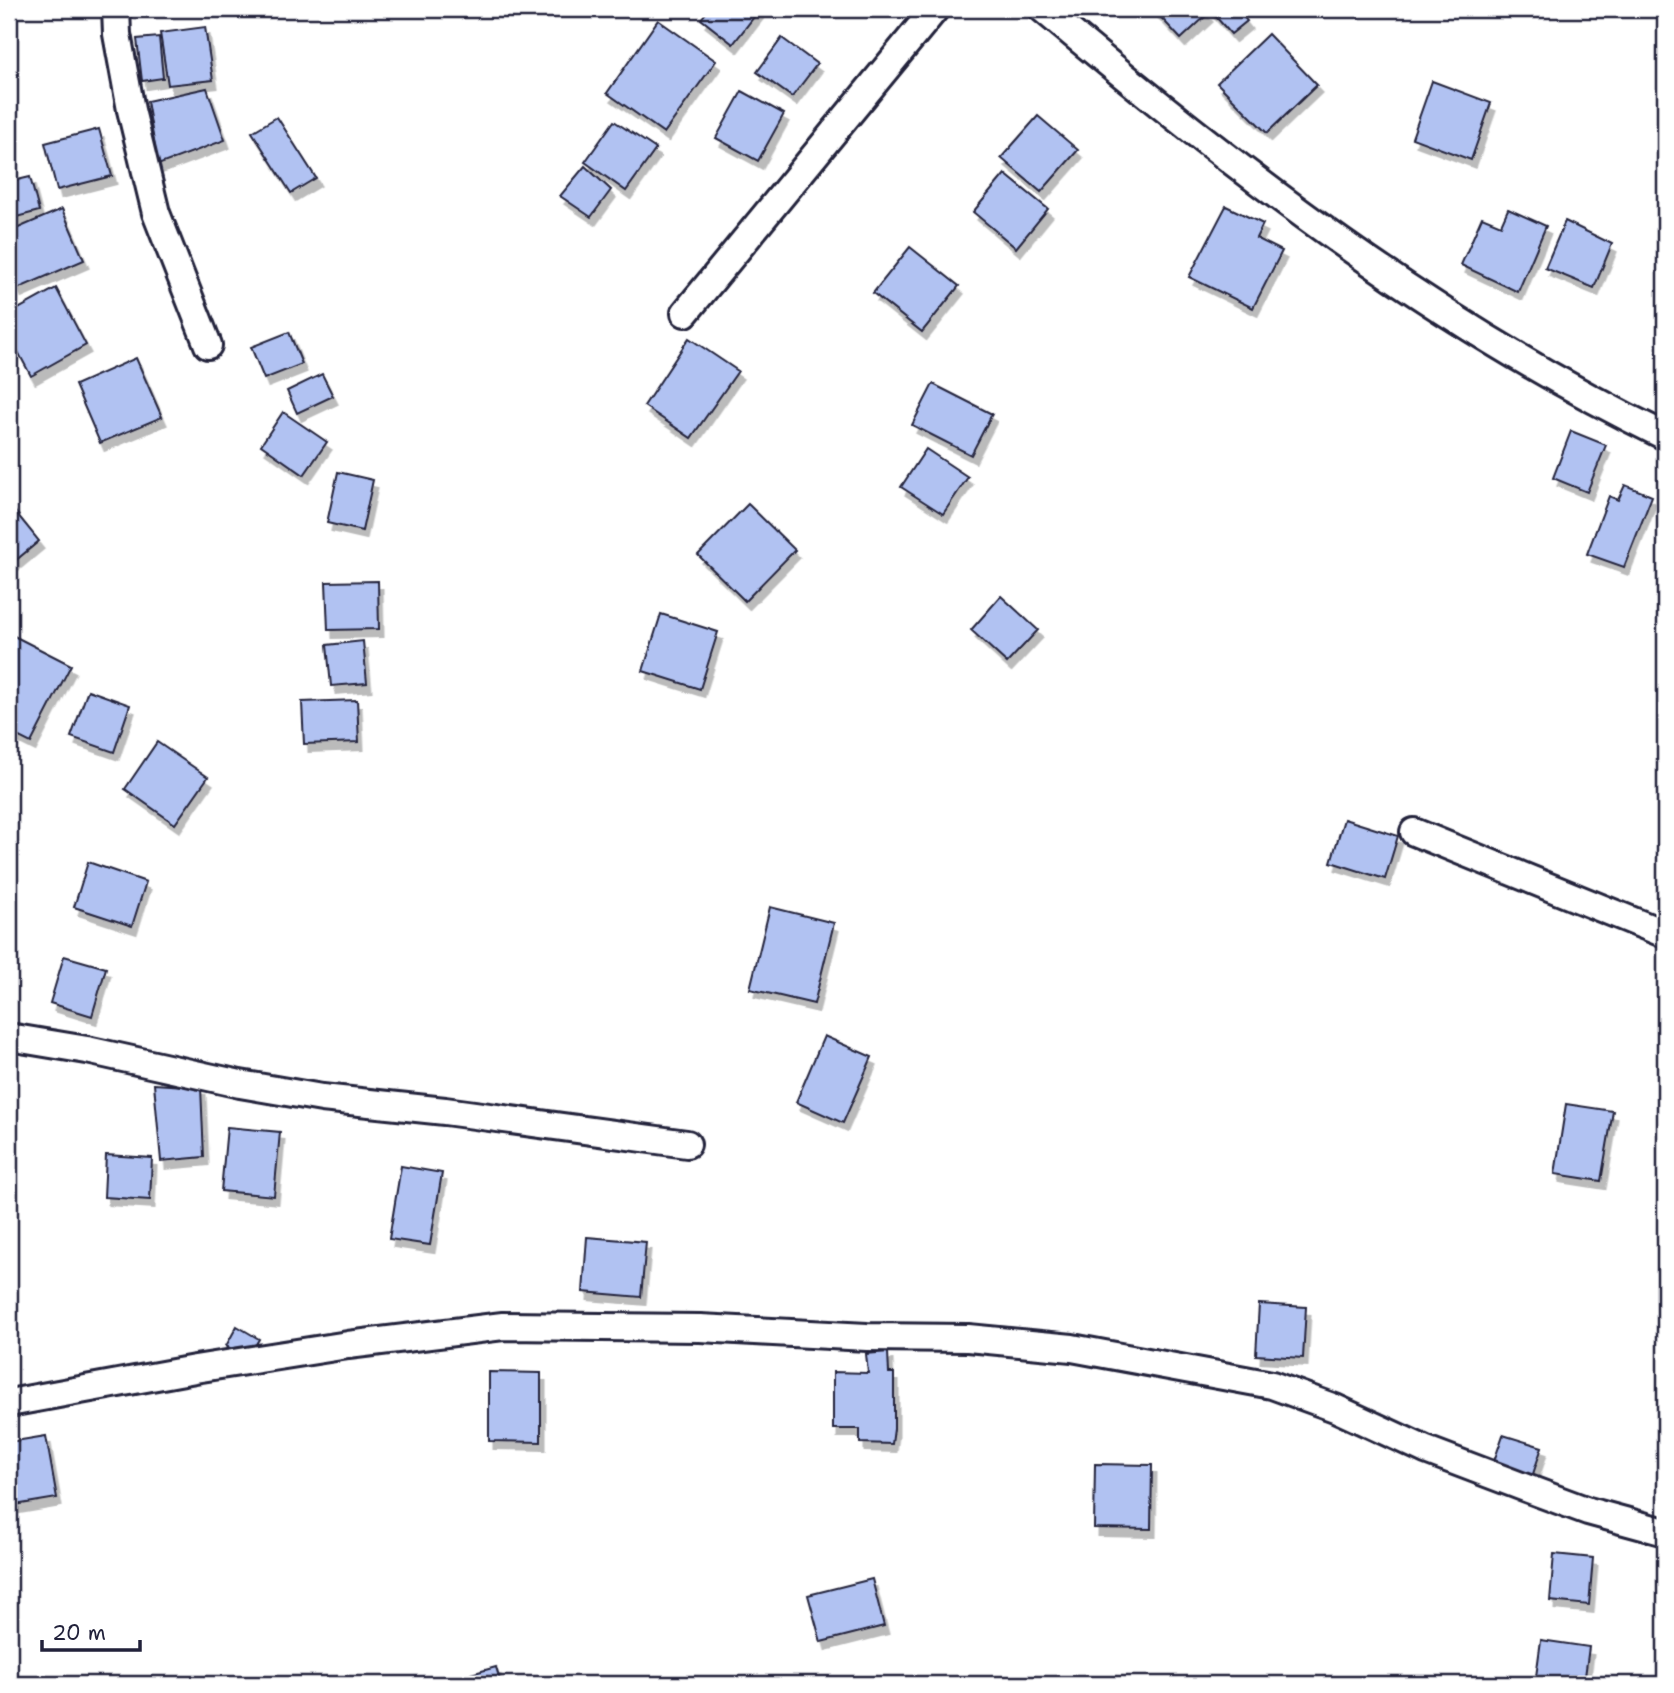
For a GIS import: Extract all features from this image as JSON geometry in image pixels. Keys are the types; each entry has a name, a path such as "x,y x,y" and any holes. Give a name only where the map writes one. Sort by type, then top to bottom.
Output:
{"street":[{"path":"116,9 117,34 131,110 156,213 208,345"},
{"path":"685,313 935,9"},
{"path":"1043,9 1134,85 1329,233 1524,360 1665,436"},
{"path":"1414,832 1665,934"},
{"path":"9,1037 87,1050 240,1084 322,1098 445,1111 687,1144"},
{"path":"9,1403 195,1369 348,1345 503,1326 700,1328 968,1338 1072,1349 1272,1385 1335,1408 1426,1450 1526,1488 1588,1511 1665,1532"}],"building":[{"path":"709,9 760,9 733,44 701,19"},
{"path":"1153,9 1203,9 1208,14 1181,39"},
{"path":"1209,9 1240,9 1238,10 1247,21 1231,34"},
{"path":"658,20 716,61 664,133 607,93"},
{"path":"205,27 213,80 168,85 160,33"},
{"path":"1268,34 1317,85 1267,133 1217,83"},
{"path":"159,37 163,78 142,81 137,39"},
{"path":"782,38 817,64 792,97 757,72"},
{"path":"1432,81 1491,103 1471,160 1412,138"},
{"path":"207,88 225,140 158,165 147,101"},
{"path":"742,91 784,114 758,161 716,138"},
{"path":"1038,116 1078,150 1041,192 1001,158"},
{"path":"277,117 316,178 291,193 252,132"},
{"path":"614,121 656,149 626,191 585,162"},
{"path":"99,129 112,176 57,190 45,143"},
{"path":"585,166 611,190 591,217 560,196"},
{"path":"1005,174 1048,209 1016,248 973,212"},
{"path":"30,177 39,211 9,219 9,182"},
{"path":"1226,206 1263,224 1256,238 1282,251 1253,308 1189,277"},
{"path":"62,209 84,260 17,289 9,270 9,232"},
{"path":"1508,209 1546,226 1518,292 1461,265 1482,217 1501,225"},
{"path":"1565,221 1612,244 1594,288 1545,268"},
{"path":"910,247 959,286 922,332 873,293"},
{"path":"56,288 86,345 31,376 9,335 9,314"},
{"path":"289,332 302,364 264,379 251,347"},
{"path":"689,338 738,371 691,438 644,406"},
{"path":"136,358 162,417 100,443 75,385"},
{"path":"322,374 333,396 297,413 287,391"},
{"path":"933,384 992,414 971,455 912,425"},
{"path":"283,412 327,442 304,475 261,445"},
{"path":"1571,431 1606,445 1587,492 1553,478"},
{"path":"926,449 968,477 943,514 901,487"},
{"path":"338,472 373,480 362,531 327,523"},
{"path":"1625,485 1652,496 1624,567 1587,554 1609,496 1618,500"},
{"path":"748,504 795,550 745,601 698,555"},
{"path":"13,509 39,541 9,566 9,512"},
{"path":"378,581 379,629 328,630 326,582"},
{"path":"1001,596 1038,630 1007,663 971,630"},
{"path":"661,614 718,632 700,689 643,671"},
{"path":"14,636 71,665 31,743 9,732 9,647"},
{"path":"363,641 367,683 331,686 327,645"},
{"path":"88,690 130,705 114,752 71,737"},
{"path":"357,700 359,742 304,744 302,702"},
{"path":"157,742 208,777 175,824 125,789"},
{"path":"1344,819 1398,836 1385,879 1331,862"},
{"path":"88,862 146,882 132,926 74,907"},
{"path":"770,907 834,923 814,1004 750,989"},
{"path":"64,956 106,968 92,1016 50,1003"},
{"path":"824,1036 872,1057 843,1123 796,1102"},
{"path":"154,1084 201,1087 204,1157 161,1161"},
{"path":"1566,1104 1613,1111 1601,1181 1555,1174"},
{"path":"227,1127 280,1132 274,1196 221,1191"},
{"path":"106,1155 152,1158 150,1200 104,1197"},
{"path":"401,1166 442,1173 430,1245 389,1239"},
{"path":"587,1237 646,1242 641,1297 583,1292"},
{"path":"1259,1304 1306,1307 1303,1358 1256,1355"},
{"path":"237,1326 259,1339 248,1358 226,1346"},
{"path":"888,1352 889,1373 894,1373 892,1444 860,1443 860,1429 833,1429 833,1372 868,1373 866,1354"},
{"path":"489,1372 541,1373 541,1442 489,1441"},
{"path":"1503,1435 1542,1447 1532,1477 1493,1464"},
{"path":"46,1436 57,1498 9,1506 9,1442"},
{"path":"1095,1464 1152,1465 1151,1529 1094,1528"},
{"path":"1554,1554 1593,1558 1589,1605 1550,1601"},
{"path":"872,1579 884,1626 821,1642 808,1595"},
{"path":"1541,1640 1589,1647 1584,1684 1535,1684"},
{"path":"496,1667 501,1684 462,1684 460,1677"}]}
